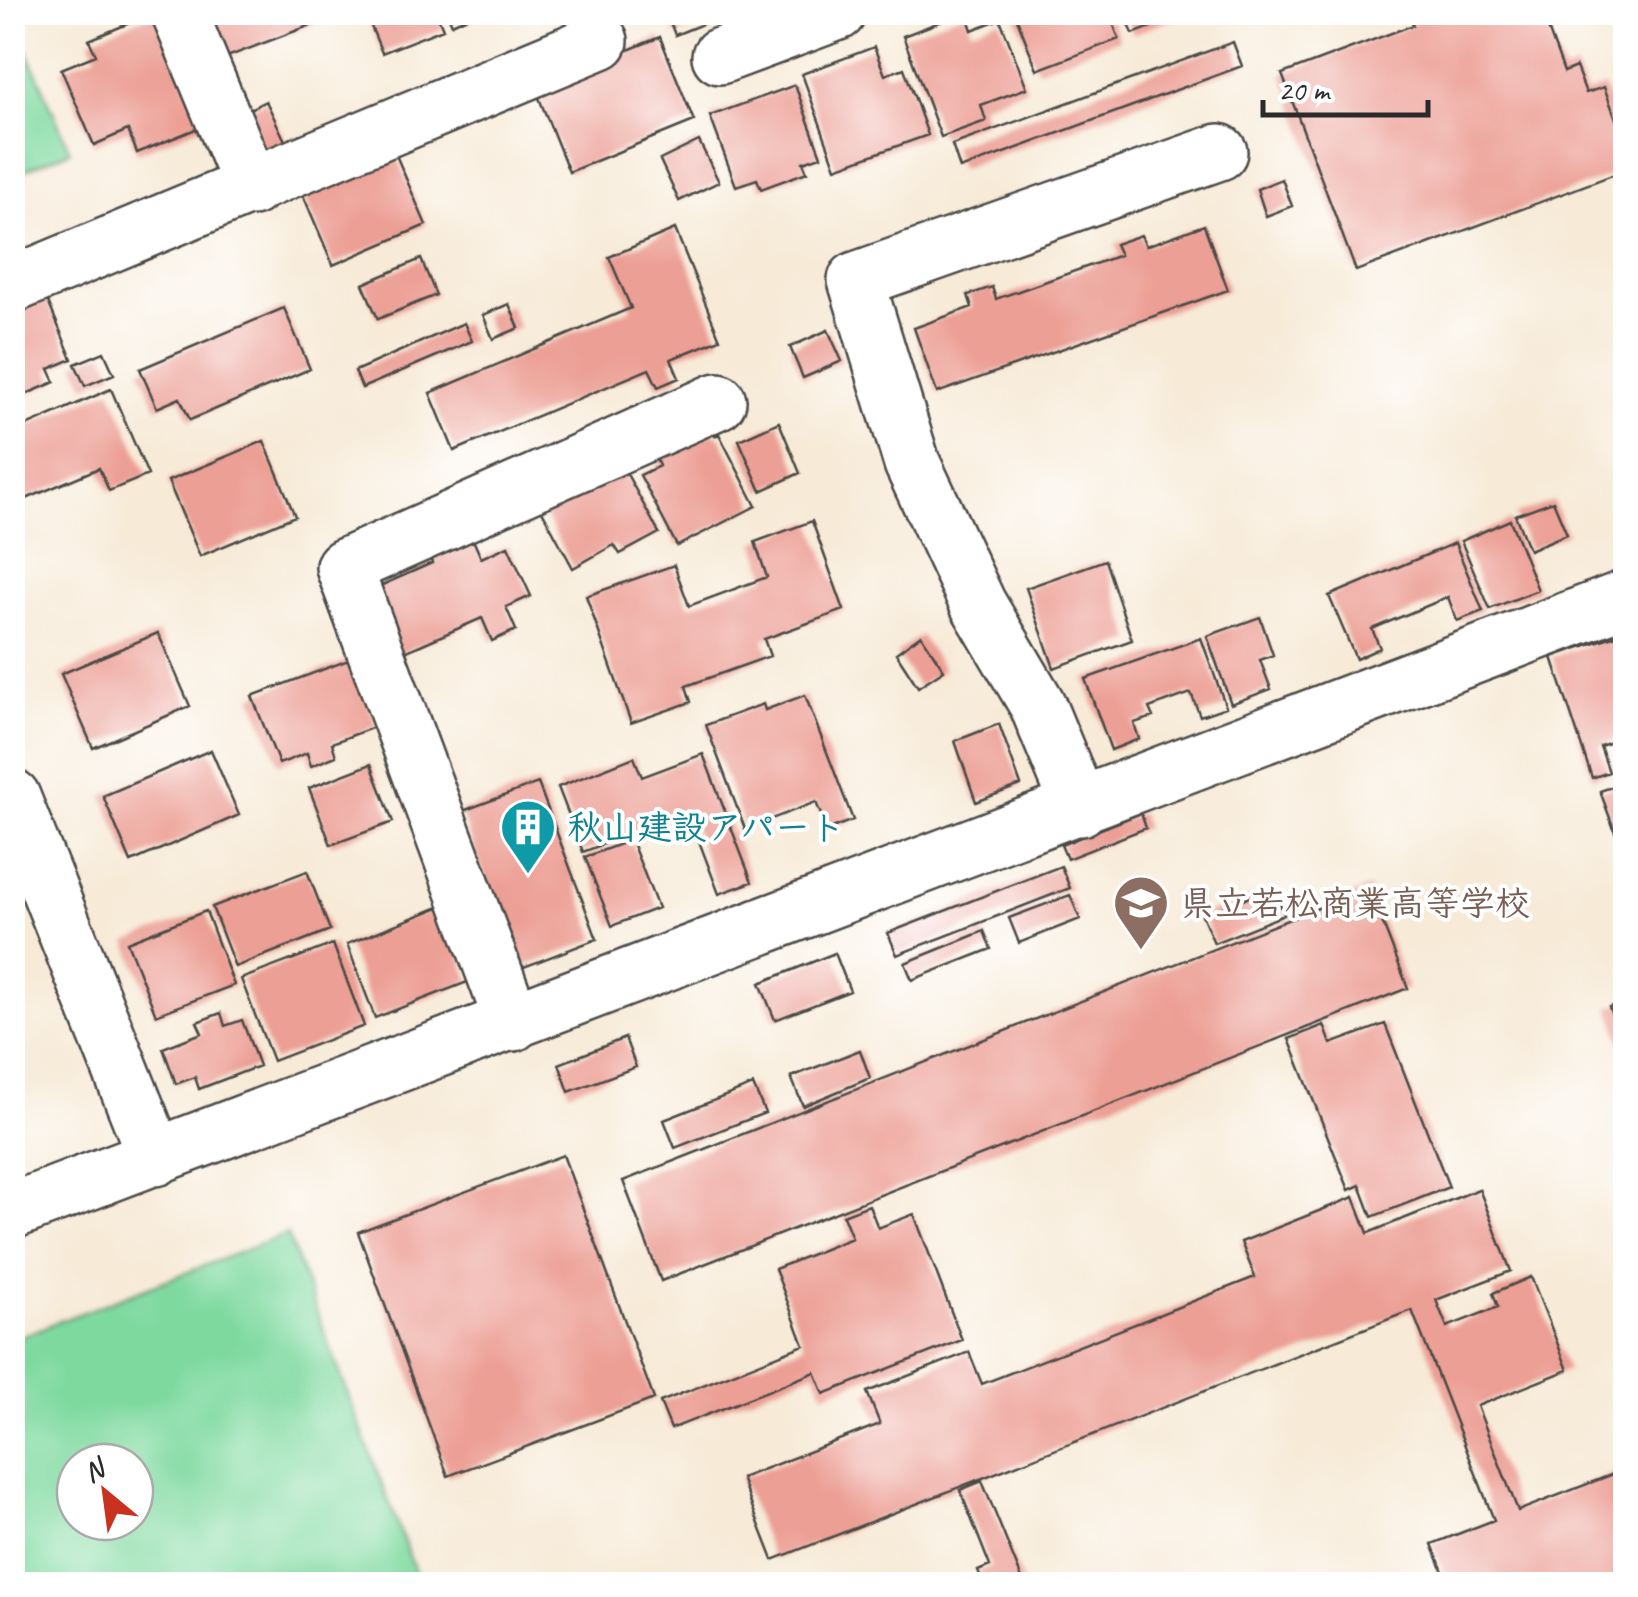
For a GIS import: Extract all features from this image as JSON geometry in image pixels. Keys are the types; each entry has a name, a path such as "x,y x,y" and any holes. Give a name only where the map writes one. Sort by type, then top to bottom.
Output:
{"street":[{"path":"179,12 252,188"},
{"path":"720,56 838,12"},
{"path":"12,285 600,41"},
{"path":"1080,808 1037,704 978,604 912,463 856,280 1219,152"},
{"path":"513,1023 344,567 718,401"},
{"path":"12,1211 1626,598"},
{"path":"12,797 156,1158"}],"green space":[{"path":"26,48 70,151 13,175 13,53"},
{"path":"287,1234 420,1584 13,1584 13,1339"}],"building":[{"path":"156,12 203,126 137,153 128,130 94,145 61,69 96,55 89,40"},
{"path":"210,12 333,12 335,16 227,57"},
{"path":"365,12 436,12 443,29 382,53"},
{"path":"447,12 478,12 452,24"},
{"path":"666,12 730,12 730,13 675,35"},
{"path":"966,12 972,30 1000,19 1027,88 981,105 986,121 941,137 903,36"},
{"path":"1024,12 1109,12 1119,39 1037,70 1016,16"},
{"path":"1124,12 1188,12 1188,13 1133,34"},
{"path":"1542,12 1564,72 1576,67 1586,93 1604,87 1626,145 1626,170 1356,271 1282,74 1413,25 1409,15"},
{"path":"660,37 694,121 569,172 535,88"},
{"path":"1233,42 1242,66 960,169 952,145"},
{"path":"874,47 885,75 904,68 928,135 836,168 802,74"},
{"path":"795,85 821,156 803,162 807,172 761,189 757,179 736,186 710,116"},
{"path":"266,101 287,145 258,159 237,115"},
{"path":"699,141 719,182 679,201 660,160"},
{"path":"396,155 426,225 333,265 303,195"},
{"path":"1282,179 1292,206 1266,216 1257,189"},
{"path":"1204,225 1228,290 937,393 914,328 972,307 968,295 992,287 996,299 1120,255 1115,244 1141,235 1146,246"},
{"path":"675,229 720,339 671,359 679,378 658,387 649,369 454,451 430,393 631,308 609,257"},
{"path":"421,259 436,295 378,319 363,284"},
{"path":"44,292 72,359 49,369 55,382 12,400 12,305"},
{"path":"509,304 519,328 493,339 483,315"},
{"path":"284,308 310,369 190,420 180,398 157,408 140,369"},
{"path":"464,323 472,341 362,388 355,371"},
{"path":"828,330 842,361 803,378 790,347"},
{"path":"104,352 114,374 85,386 75,364"},
{"path":"111,389 148,475 109,491 99,468 12,505 12,432"},
{"path":"779,422 800,473 761,491 739,440"},
{"path":"709,426 715,436 719,434 756,506 677,546 640,475 659,466 655,456"},
{"path":"264,441 295,516 200,556 168,481"},
{"path":"621,463 659,533 620,554 614,545 573,568 540,507"},
{"path":"1553,501 1567,534 1529,550 1515,515"},
{"path":"1510,520 1538,590 1490,609 1461,541"},
{"path":"812,521 844,610 764,639 770,656 686,686 691,702 631,723 586,596 674,565 689,606 767,577 755,542"},
{"path":"471,535 481,558 508,546 531,596 506,607 516,630 492,641 482,618 400,654 371,590 432,563 428,554"},
{"path":"1455,543 1483,611 1457,621 1448,597 1372,629 1380,648 1356,659 1329,596"},
{"path":"1105,560 1132,640 1054,668 1026,588"},
{"path":"1260,617 1273,655 1260,660 1271,689 1231,704 1207,636"},
{"path":"158,633 190,706 93,748 61,674"},
{"path":"1619,634 1626,652 1626,737 1600,746 1609,772 1592,778 1552,657"},
{"path":"921,635 944,670 918,687 896,653"},
{"path":"1201,638 1226,707 1200,716 1191,693 1149,708 1153,717 1134,723 1139,739 1111,750 1085,679"},
{"path":"351,659 377,726 332,743 336,756 311,766 307,753 279,764 252,696"},
{"path":"805,695 853,820 827,830 816,802 745,829 706,725 763,704 765,710"},
{"path":"999,724 1021,785 976,802 955,741"},
{"path":"211,750 239,815 131,862 103,796"},
{"path":"703,754 752,882 719,894 688,812 583,852 558,787 634,757 642,777"},
{"path":"371,764 393,822 331,845 309,788"},
{"path":"1626,782 1626,859 1625,859 1600,791"},
{"name":"秋山建設アパート","path":"538,783 597,939 519,969 460,812"},
{"path":"1141,813 1146,828 1067,859 1061,845"},
{"path":"631,840 658,908 612,926 585,857"},
{"path":"1061,866 1070,888 897,955 888,933"},
{"path":"307,871 330,930 235,967 212,907"},
{"path":"1274,888 1284,915 1214,943 1202,915"},
{"path":"1369,888 1408,988 661,1281 623,1181"},
{"path":"1070,895 1080,919 1019,943 1009,918"},
{"path":"442,906 470,981 375,1018 347,944"},
{"path":"206,911 234,985 156,1015 127,942"},
{"path":"984,931 991,949 912,980 905,963"},
{"path":"333,944 364,1026 273,1061 241,979"},
{"path":"835,953 850,991 775,1020 760,983"},
{"path":"1626,1002 1626,1052 1625,1052 1609,1007"},
{"path":"221,1013 225,1026 242,1020 259,1066 199,1089 195,1077 176,1084 163,1048 202,1033 197,1022"},
{"path":"1385,1024 1449,1187 1372,1217 1360,1185 1349,1190 1289,1039 1324,1025 1331,1044"},
{"path":"625,1038 636,1067 569,1092 559,1064"},
{"path":"860,1050 870,1078 803,1106 791,1077"},
{"path":"753,1085 765,1113 675,1148 664,1120"},
{"path":"563,1155 654,1399 448,1476 358,1232"},
{"path":"1479,1189 1511,1271 1436,1300 1447,1327 1498,1307 1493,1293 1531,1277 1568,1370 1477,1406 1518,1511 1626,1469 1626,1584 1448,1584 1432,1544 1494,1520 1412,1310 773,1560 741,1478 880,1424 867,1392 969,1352 982,1384 1255,1277 1241,1242 1354,1197 1368,1233"},
{"path":"869,1205 878,1228 914,1214 962,1340 824,1394 815,1372 671,1429 660,1402 804,1345 775,1269 852,1238 843,1215"},
{"path":"982,1481 1024,1584 983,1584 978,1571 990,1566 960,1490"}],"place":[{"name":"秋山建設アパート","path":"528,876"},
{"name":"県立若松商業高等学校","path":"1141,952"}]}
